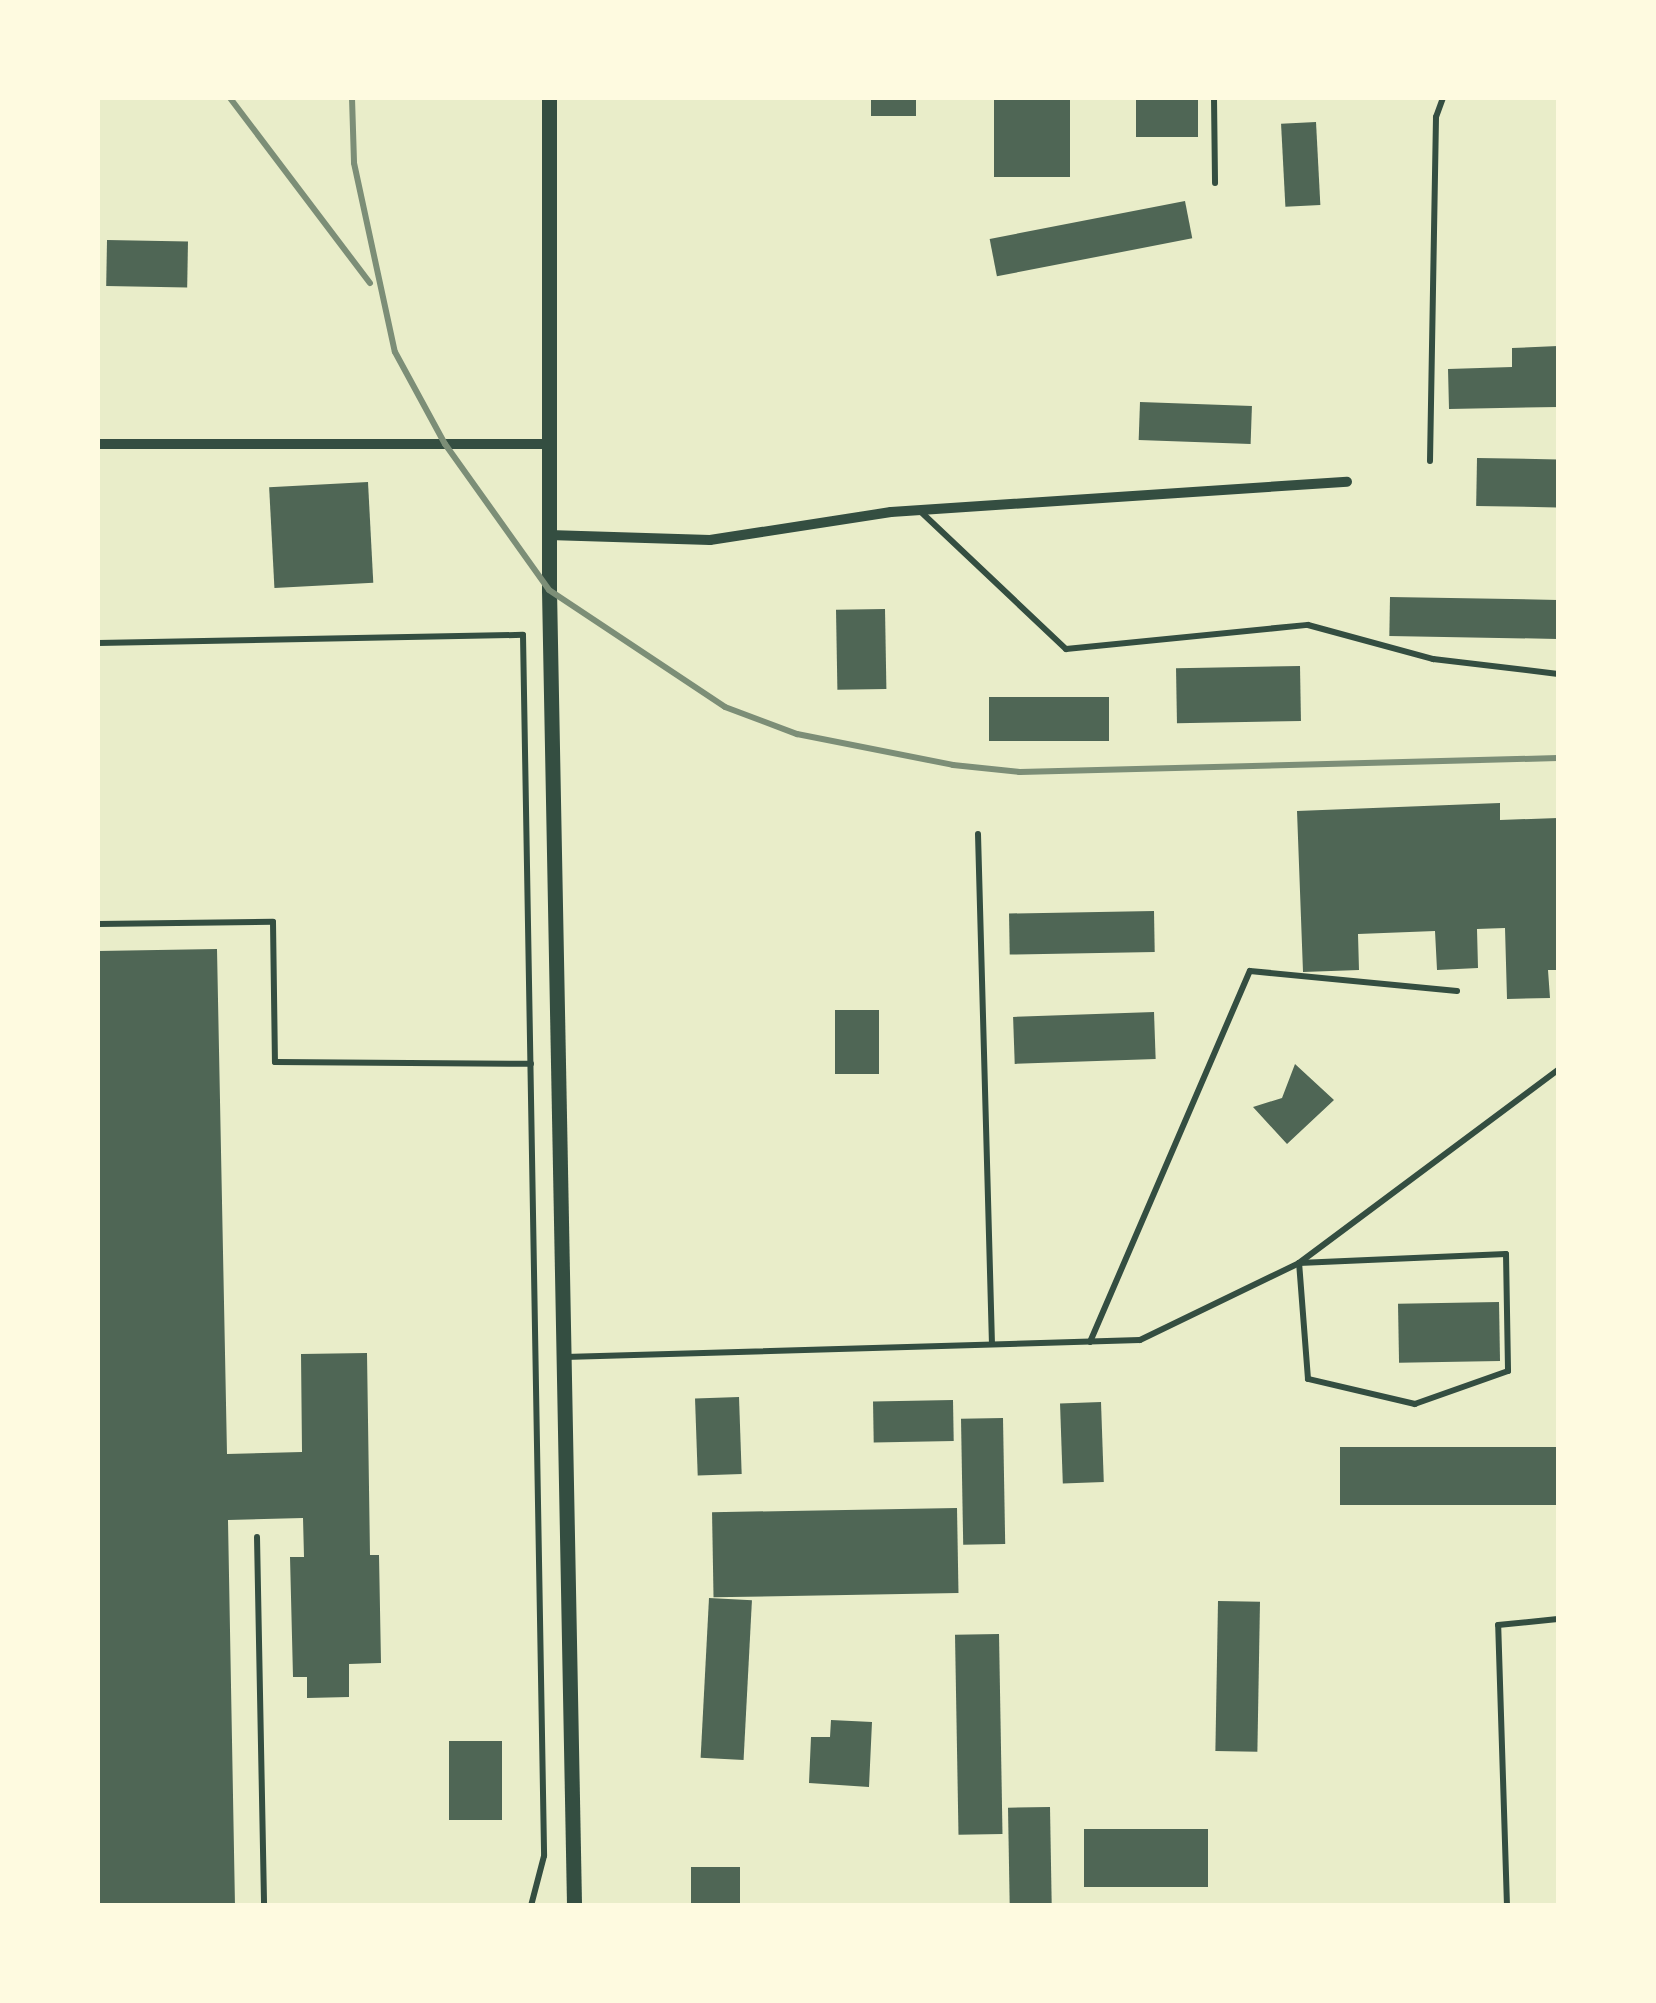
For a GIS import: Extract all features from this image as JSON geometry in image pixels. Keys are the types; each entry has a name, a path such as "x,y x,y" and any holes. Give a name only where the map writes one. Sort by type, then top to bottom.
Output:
{"street":[{"path":"549,98 550,535 574,1906"},
{"path":"98,444 549,444"},
{"path":"550,535 710,540 919,510 1348,482"}],"lane":[{"path":"1214,98 1216,183"},
{"path":"1430,461 1436,117 1443,98"},
{"path":"919,510 1066,650 1308,625 1433,660 1558,674"},
{"path":"98,643 523,635 544,1856 531,1906"},
{"path":"978,834 992,1344"},
{"path":"98,924 273,922 275,1062 531,1064"},
{"path":"1090,1342 1250,971 1457,990"},
{"path":"564,1356 1140,1340 1298,1263 1558,1070"},
{"path":"1506,1254 1508,1371 1415,1404 1308,1380 1298,1263 1506,1254"},
{"path":"257,1538 264,1906"},
{"path":"1507,1906 1498,1625 1558,1619"}],"building":[{"path":"871,98 916,98 916,116 871,116"},
{"path":"994,98 1070,98 1070,177 994,177"},
{"path":"1136,98 1198,98 1198,137 1136,137"},
{"path":"1316,122 1320,205 1285,207 1281,124"},
{"path":"1185,201 1192,238 997,276 990,239"},
{"path":"107,240 188,241 187,287 106,286"},
{"path":"1558,346 1558,407 1449,409 1448,369 1512,367 1512,348"},
{"path":"1140,402 1252,406 1251,444 1139,440"},
{"path":"1477,458 1558,459 1557,507 1476,506"},
{"path":"368,482 373,583 274,588 269,487"},
{"path":"1390,597 1558,600 1557,639 1389,636"},
{"path":"885,609 886,689 837,690 836,610"},
{"path":"1300,666 1301,721 1177,723 1176,668"},
{"path":"989,697 1109,697 1109,741 989,741"},
{"path":"1500,803 1500,820 1558,818 1558,970 1548,970 1550,998 1507,999 1505,928 1477,929 1478,968 1437,970 1435,931 1358,934 1359,970 1303,972 1297,811"},
{"path":"1154,911 1155,952 1010,955 1009,914"},
{"path":"217,949 227,1454 302,1452 301,1354 367,1353 370,1555 379,1555 381,1663 349,1664 349,1697 307,1698 307,1677 293,1677 290,1557 304,1557 303,1518 228,1520 235,1906 98,1906 98,951"},
{"path":"835,1010 879,1010 879,1074 835,1074"},
{"path":"1154,1012 1156,1059 1015,1064 1013,1017"},
{"path":"1295,1064 1334,1100 1287,1144 1253,1107 1282,1098"},
{"path":"1499,1302 1500,1361 1399,1363 1398,1304"},
{"path":"739,1397 742,1474 698,1475 695,1399"},
{"path":"953,1400 954,1441 874,1442 873,1401"},
{"path":"1101,1402 1104,1482 1063,1483 1060,1403"},
{"path":"1003,1418 1005,1544 963,1545 961,1419"},
{"path":"1340,1447 1558,1447 1558,1505 1340,1505"},
{"path":"957,1508 958,1593 714,1597 712,1512"},
{"path":"709,1598 752,1600 744,1760 701,1758"},
{"path":"1218,1601 1260,1602 1257,1752 1215,1751"},
{"path":"999,1634 1002,1834 958,1835 955,1635"},
{"path":"831,1720 872,1722 869,1787 809,1783 811,1737 830,1737"},
{"path":"449,1741 502,1741 502,1820 449,1820"},
{"path":"1050,1807 1052,1906 1010,1906 1008,1808"},
{"path":"1084,1829 1208,1829 1208,1887 1084,1887"},
{"path":"691,1867 740,1867 740,1906 691,1906"}],"railway":[{"path":"230,98 370,283"},
{"path":"352,98 354,163 395,352 445,444 549,590 725,707 797,734 953,765 1020,772 1558,758"}]}
